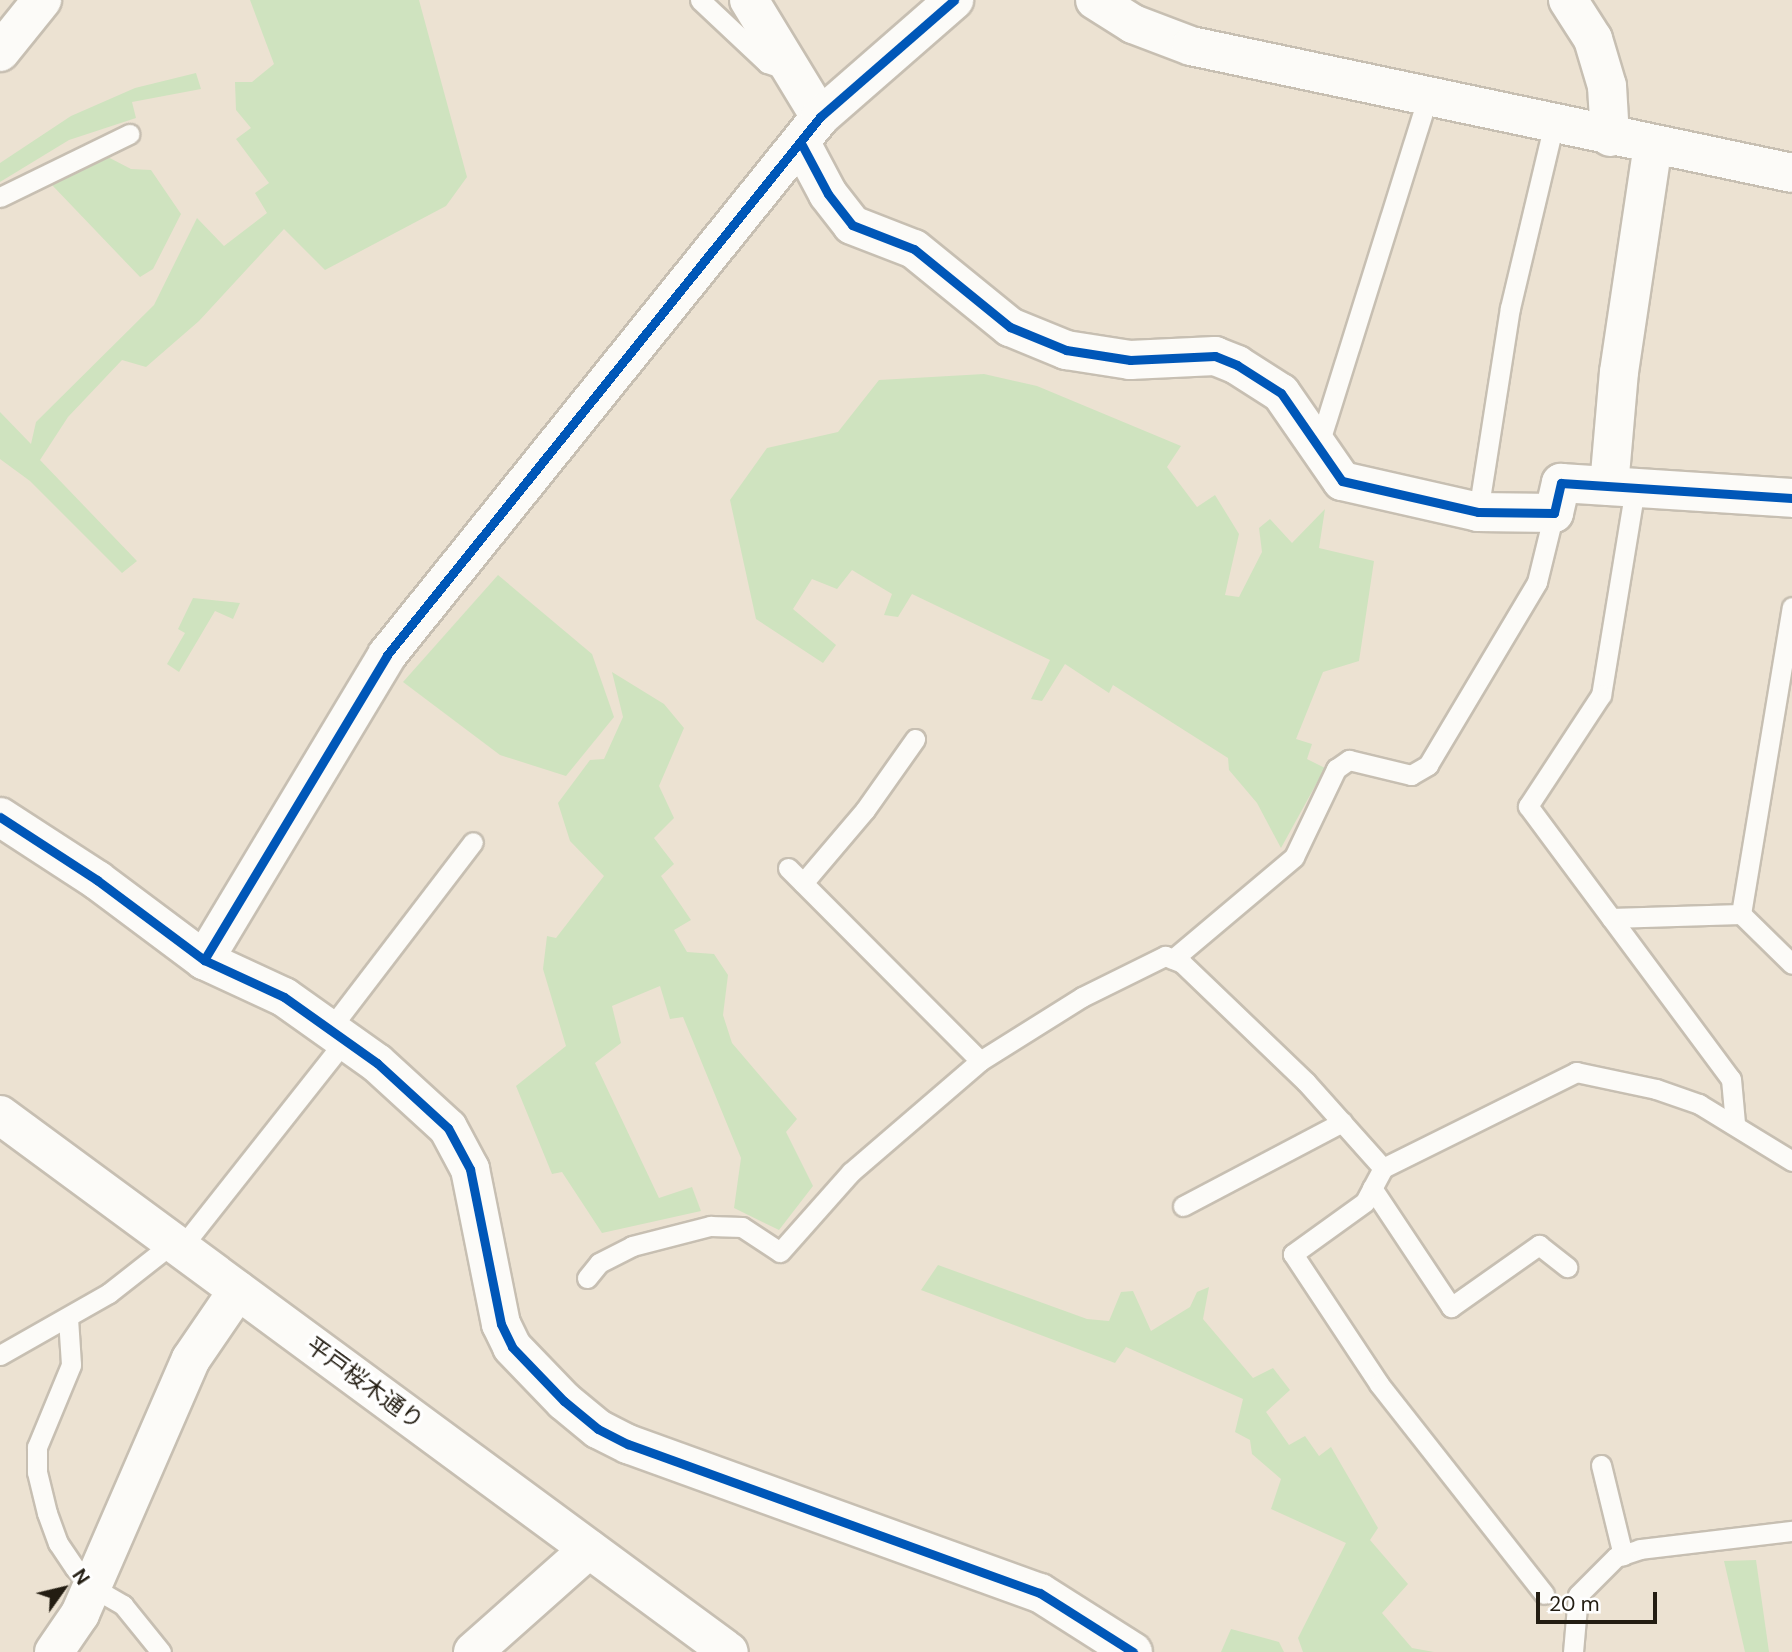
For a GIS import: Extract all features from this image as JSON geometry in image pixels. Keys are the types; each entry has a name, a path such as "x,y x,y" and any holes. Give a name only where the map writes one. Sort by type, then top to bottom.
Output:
{"street":[{"path":"0,52 42,0"},
{"path":"749,0 792,71 828,194 852,225 914,249 1010,327 1066,350 1130,359 1215,356 1226,360 1281,393 1319,444 1342,481 1478,512 1554,513 1561,483 1792,498"},
{"path":"204,960 387,655 811,131 954,0"},
{"path":"1095,0 1133,24 1191,46 1610,137 1792,173"},
{"path":"1567,0 1593,39 1607,86 1610,137"},
{"path":"1622,487 1619,372 1653,145"},
{"path":"0,817 97,880 204,960 284,996 377,1062 447,1128 470,1169 507,1336 539,1377 598,1429 628,1444 1040,1593 1133,1652"},
{"name":"平戸桜木通り","path":"0,1115 729,1652"},
{"path":"54,1652 92,1587 191,1359 238,1290"},
{"path":"473,1652 589,1549"}],"lane":[{"path":"700,0 767,63 792,71"},
{"path":"1319,444 1428,97"},
{"path":"1478,512 1510,309 1554,124"},
{"path":"0,197 130,134"},
{"path":"1622,487 1601,695 1528,806 1731,1079 1735,1124"},
{"path":"1172,959 1294,857 1336,769 1349,760 1411,775 1428,765 1537,582 1554,513"},
{"path":"1741,914 1792,607"},
{"path":"803,883 865,810 915,738"},
{"path":"0,1356 68,1318 177,1245 338,1035 473,842"},
{"path":"788,868 980,1061"},
{"path":"1611,918 1741,914 1792,964"},
{"path":"587,1278 599,1263 632,1246 710,1226 742,1227 779,1252 851,1172 980,1061 1082,997 1165,956 1172,959 1296,1072 1382,1168"},
{"path":"1544,1594 1379,1384 1293,1254 1365,1202 1382,1168 1576,1072 1656,1088 1735,1124 1792,1161"},
{"path":"1183,1206 1342,1122"},
{"path":"1372,1188 1451,1307 1539,1245 1567,1267"},
{"path":"68,1318 71,1365 37,1447 37,1472 58,1543 92,1587 123,1605 161,1652"},
{"path":"1601,1465 1623,1555"},
{"path":"1573,1652 1578,1595 1623,1555 1792,1531"}],"green space":[{"path":"250,0 419,0 467,177 446,206 325,270 284,229 199,321 146,367 122,360 68,417 40,460 137,561 122,573 30,481 0,459 0,412 31,444 36,422 154,305 197,218 224,246 267,213 255,193 269,183 236,139 251,128 236,110 235,82 252,82 274,64"},
{"path":"196,73 201,89 132,102 136,118 69,140 0,182 0,163 71,116 135,88"},
{"path":"102,154 131,169 151,170 181,214 153,269 140,277 52,185"},
{"path":"984,374 1037,386 1181,446 1167,467 1197,507 1215,495 1239,534 1225,595 1239,597 1262,552 1259,528 1270,519 1292,543 1325,509 1319,548 1374,561 1359,661 1323,672 1296,739 1312,744 1307,759 1325,768 1281,848 1257,803 1229,770 1228,758 1113,685 1109,693 1065,664 1042,701 1031,699 1050,660 912,594 898,617 884,615 892,594 852,570 837,589 812,579 793,609 836,645 823,663 756,619 730,500 767,448 838,432 879,380"},
{"path":"498,575 592,654 614,717 566,776 500,755 403,682"},
{"path":"193,598 240,603 233,619 215,611 179,672 167,664 185,633 178,629"},
{"path":"612,672 664,704 684,728 659,786 674,818 654,838 674,864 661,876 691,920 674,930 687,952 714,954 728,975 723,1015 732,1043 797,1119 786,1132 813,1186 779,1230 734,1208 741,1158 683,1017 670,1019 660,986 612,1006 621,1043 595,1063 659,1198 692,1187 701,1211 602,1233 562,1172 552,1174 516,1086 566,1046 543,969 547,936 556,938 604,876 570,841 558,803 590,760 604,759 623,717"},
{"path":"938,1265 1087,1319 1109,1321 1121,1292 1133,1291 1151,1331 1190,1307 1197,1292 1209,1287 1203,1319 1253,1378 1273,1368 1290,1390 1266,1412 1289,1445 1305,1436 1319,1456 1331,1447 1378,1528 1370,1540 1408,1584 1382,1613 1412,1648 1434,1652 1303,1652 1298,1638 1346,1543 1271,1509 1281,1479 1252,1454 1250,1440 1235,1432 1243,1399 1126,1347 1115,1363 921,1290"},
{"path":"1756,1560 1769,1652 1745,1652 1724,1561"},
{"path":"1231,1629 1279,1642 1284,1652 1221,1652"}],"cycle path":[{"path":"204,960 387,655 820,117 954,0"},
{"path":"802,145 828,194 852,225 914,249 1010,327 1066,350 1130,360 1215,356 1237,365 1281,393 1342,481 1478,512 1554,513 1561,483 1792,498"},
{"path":"0,817 97,880 204,960 284,997 377,1063 448,1128 470,1169 501,1324 512,1347 564,1401 598,1429 628,1444 1040,1593 1133,1652"}]}
